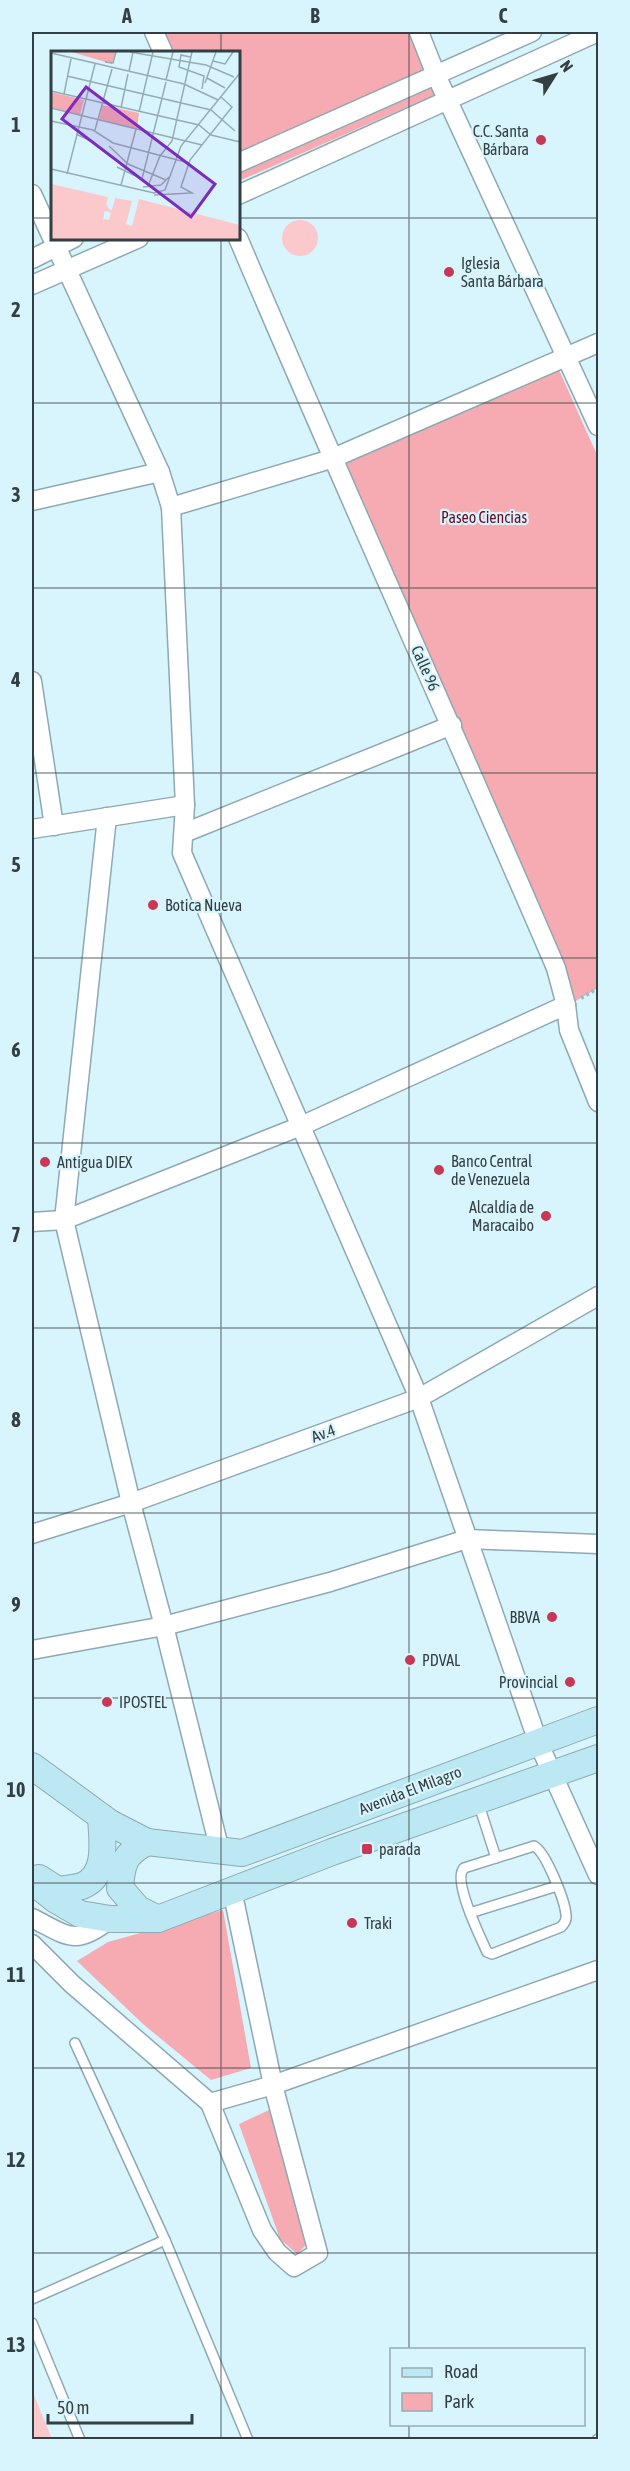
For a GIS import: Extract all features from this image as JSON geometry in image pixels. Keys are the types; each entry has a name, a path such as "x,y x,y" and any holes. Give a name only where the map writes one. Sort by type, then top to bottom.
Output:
{"main road":[{"name":"Avenida El Milagro","path":"147,1842 242,1853 598,1720"},
{"name":"Avenida El Milagro","path":"158,1919 477,1800 598,1758"},
{"path":"34,1763 100,1817 147,1842"},
{"path":"32,1874 58,1890 84,1885 100,1870 103,1851 100,1817"},
{"path":"147,1842 132,1850 122,1866 120,1888 138,1909 158,1919"},
{"path":"32,1881 56,1900 80,1914 110,1919 158,1919"}],"street":[{"path":"154,32 163,51"},
{"path":"419,32 436,75 598,426"},
{"path":"240,162 532,32"},
{"path":"240,194 598,32"},
{"path":"32,194 51,236"},
{"path":"53,240 160,472 171,507 185,805 183,853 419,1398 538,1742 598,1875"},
{"path":"32,259 70,240"},
{"path":"32,285 134,240"},
{"name":"Calle 96","path":"239,240 331,459 452,725 556,968 566,1005 569,1030 598,1102"},
{"path":"171,507 331,459 598,343"},
{"path":"32,501 160,472"},
{"path":"32,681 54,826"},
{"path":"184,832 452,725"},
{"path":"32,829 185,805"},
{"path":"107,817 64,1220 131,1503 220,1851"},
{"path":"32,1222 64,1220 301,1126 566,1005"},
{"name":"Av.4","path":"32,1534 131,1503 419,1398 598,1296"},
{"path":"32,1650 164,1626 330,1582 467,1539 598,1544"},
{"path":"32,1944 72,1984 210,2103 262,2230 277,2252 294,2267 318,2253 273,2085 232,1890"},
{"path":"32,1918 69,1936 92,1934 110,1919"},
{"path":"210,2103 273,2085 598,1970"}],"lane":[{"path":"477,1800 496,1858"},
{"path":"534,1846 543,1853 567,1916 561,1927 492,1954 487,1952 459,1879 460,1872 464,1868 496,1858 534,1846"},
{"path":"470,1912 557,1886"},
{"path":"75,2043 165,2240 248,2439"},
{"path":"32,2299 165,2240"},
{"path":"32,2323 80,2439"}],"green space":[{"path":"155,32 417,32 443,91 240,181 240,51 164,51"},
{"name":"Paseo Ciencias","path":"555,361 598,457 598,988 574,1002 332,459"},
{"path":"223,1910 251,2068 211,2080 143,2024 77,1961 108,1942"},
{"path":"269,2110 307,2244 297,2254 280,2239 239,2124"}],"shaded area":[{"path":"300,220 313,225 318,238 313,251 300,256 287,251 282,238 287,225"},
{"path":"32,2390 52,2439 32,2439"}],"place":[{"name":"C.C. Santa Bárbara","path":"541,140"},
{"name":"Iglesia Santa Bárbara","path":"449,272"},
{"name":"Botica Nueva","path":"153,905"},
{"name":"Antigua DIEX","path":"45,1162"},
{"name":"Banco Central de Venezuela","path":"439,1170"},
{"name":"Alcaldía de Maracaibo","path":"546,1216"},
{"name":"BBVA","path":"552,1617"},
{"name":"PDVAL","path":"410,1660"},
{"name":"Provincial","path":"570,1682"},
{"name":"IPOSTEL","path":"107,1702"},
{"name":"parada","path":"367,1849"},
{"name":"Traki","path":"352,1923"}]}
